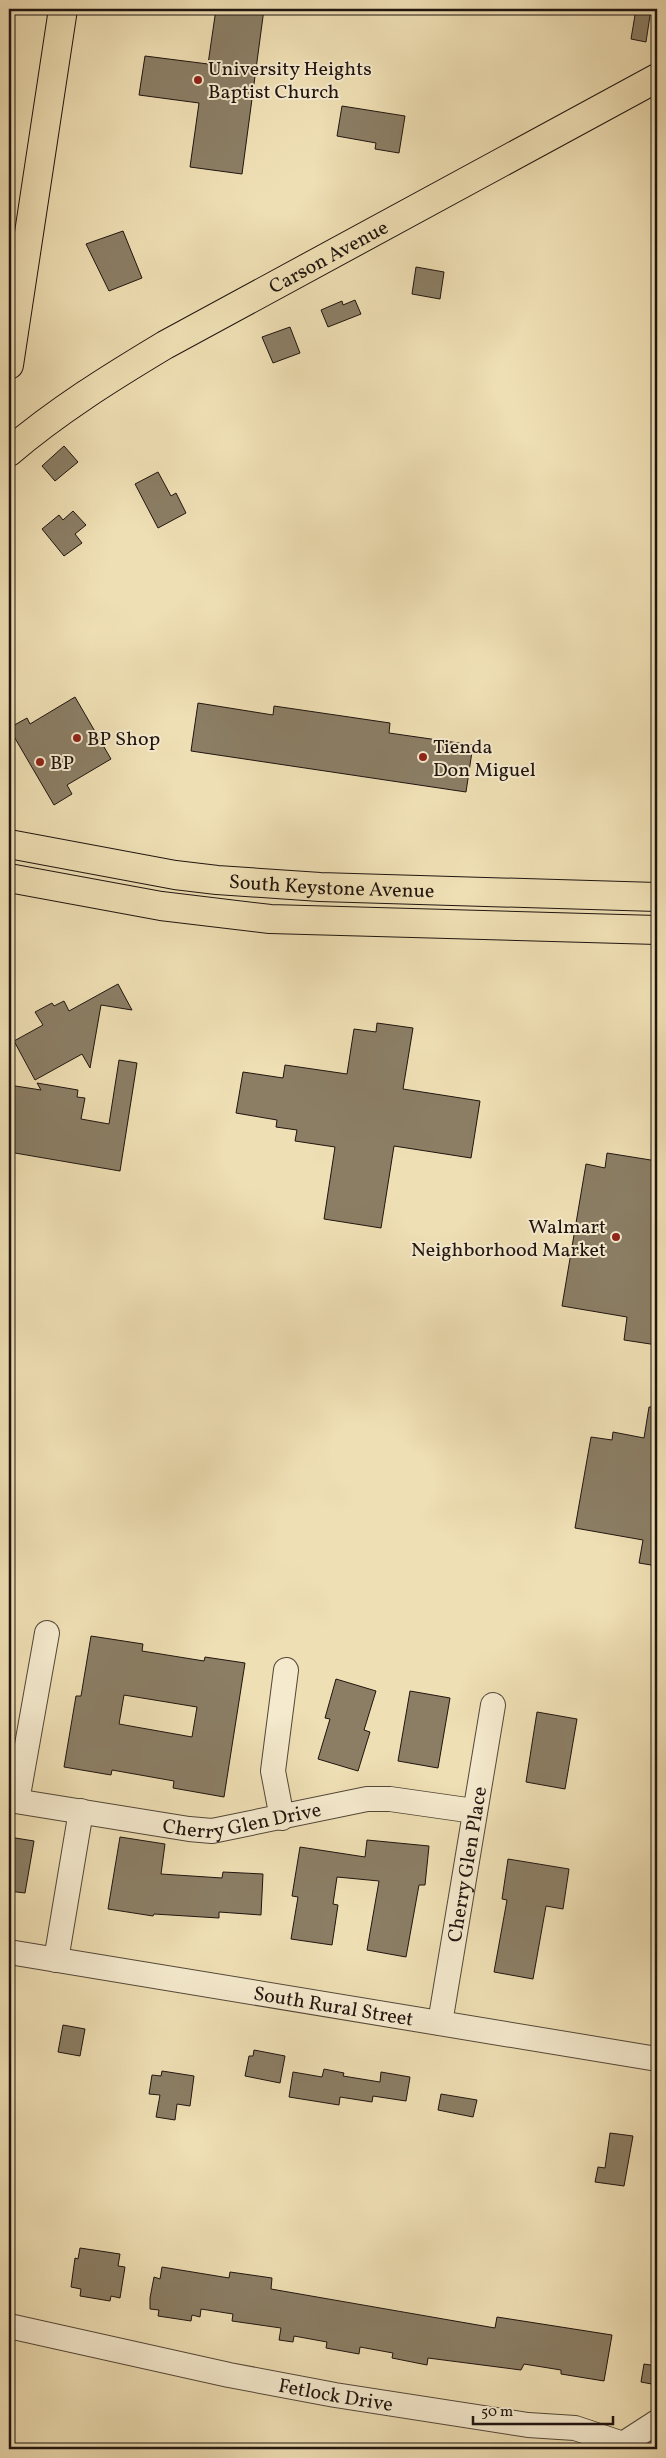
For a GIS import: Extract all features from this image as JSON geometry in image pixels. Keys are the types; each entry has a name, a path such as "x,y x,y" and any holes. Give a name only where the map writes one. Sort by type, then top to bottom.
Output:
{"main road":[{"path":"9,365 63,9"},
{"name":"Carson Avenue","path":"9,452 68,406 165,346 657,78"},
{"name":"South Keystone Avenue","path":"9,844 166,874 217,880 320,888 657,897"},
{"name":"South Keystone Avenue","path":"9,878 93,895 234,916 316,921 657,930"},
{"path":"495,892 496,925"}],"street":[{"path":"13,1801 47,1633"},
{"path":"282,1818 273,1771 286,1670"},
{"name":"Cherry Glen Place","path":"440,2023 493,1705"},
{"name":"Cherry Glen Drive","path":"13,1801 204,1831 223,1830 357,1801 380,1799 474,1811"},
{"path":"56,1960 81,1812"},
{"name":"South Rural Street","path":"9,1952 657,2059"},
{"name":"Fetlock Drive","path":"9,2326 229,2375 335,2395 528,2425 575,2428 625,2446 657,2422"}],"building":[{"name":"University Heights Baptist Church","path":"216,9 264,9 242,174 190,167 199,103 139,95 145,56 208,64"},
{"path":"636,9 651,9 646,42 631,39"},
{"path":"342,106 405,116 399,153 375,149 376,143 337,136"},
{"path":"123,231 142,278 109,291 86,244"},
{"path":"416,267 444,272 440,299 412,294"},
{"path":"355,300 361,314 328,327 321,310 342,301 343,305"},
{"path":"290,327 300,353 273,363 262,337"},
{"path":"64,446 78,462 55,481 42,466"},
{"path":"158,472 171,496 176,493 186,513 158,528 135,484"},
{"path":"73,511 86,525 75,534 82,543 64,556 42,529 59,515 63,520"},
{"path":"75,697 111,759 67,785 72,794 54,805 9,728 27,718 30,724"},
{"path":"198,703 273,715 274,706 390,723 389,733 473,745 466,792 191,751"},
{"path":"118,984 132,1010 101,1005 90,1068 82,1054 35,1080 14,1041 43,1025 35,1012 52,1003 54,1006 64,1001 69,1011"},
{"path":"377,1023 413,1028 403,1089 480,1101 471,1158 394,1146 381,1228 324,1219 335,1147 295,1141 297,1130 276,1127 277,1120 236,1113 243,1072 283,1078 285,1065 347,1074 354,1029 376,1032"},
{"path":"119,1060 137,1063 120,1171 9,1152 9,1085 41,1090 37,1083 78,1090 77,1097 85,1098 81,1119 109,1124"},
{"name":"Walmart Neighborhood Market","path":"607,1153 657,1161 657,1345 624,1340 627,1317 562,1306 586,1164 605,1168"},
{"path":"649,1407 657,1407 657,1566 639,1563 643,1540 575,1528 591,1437 612,1440 613,1432 644,1438"},
{"path":"91,1636 143,1644 142,1651 204,1661 205,1657 245,1663 224,1797 173,1788 174,1781 112,1770 111,1775 64,1767 76,1696 81,1696","holes":["124,1695 197,1707 192,1737 119,1724"]},
{"path":"336,1679 376,1691 364,1730 370,1732 358,1771 318,1759 330,1719 325,1718"},
{"path":"410,1691 450,1698 438,1768 398,1761"},
{"path":"537,1712 577,1719 565,1789 526,1782"},
{"path":"9,1837 34,1841 25,1893 9,1891"},
{"path":"120,1837 165,1844 161,1874 222,1878 223,1872 263,1874 261,1915 219,1912 219,1918 154,1914 153,1916 108,1909"},
{"path":"367,1840 429,1846 425,1885 419,1885 406,1957 367,1950 379,1881 337,1877 333,1904 338,1905 332,1945 291,1939 298,1897 292,1896 300,1847 365,1857"},
{"path":"508,1859 569,1869 563,1909 546,1906 533,1979 494,1972 507,1900 502,1899"},
{"path":"63,2025 85,2029 80,2056 58,2052"},
{"path":"254,2050 285,2056 280,2083 245,2076 249,2056 253,2056"},
{"path":"324,2069 344,2073 343,2076 380,2082 381,2072 410,2077 406,2101 373,2096 372,2102 340,2097 339,2105 289,2097 293,2072 322,2077"},
{"path":"162,2071 194,2076 190,2106 177,2104 175,2120 156,2117 160,2095 149,2094 152,2075 161,2076"},
{"path":"441,2094 477,2100 473,2117 438,2110"},
{"path":"610,2133 633,2136 624,2186 595,2182 598,2167 605,2168"},
{"path":"80,2248 120,2254 118,2266 125,2267 120,2298 111,2296 110,2301 80,2296 81,2289 71,2287 75,2258 78,2259"},
{"path":"162,2267 229,2278 230,2272 272,2278 271,2289 495,2328 497,2317 612,2335 604,2381 561,2374 561,2370 524,2364 521,2370 428,2358 427,2365 392,2358 393,2353 360,2347 359,2354 326,2348 327,2342 294,2336 293,2342 279,2340 281,2328 232,2321 233,2314 201,2309 200,2317 192,2315 191,2321 158,2316 159,2310 150,2309 150,2298 154,2277 160,2279"},
{"path":"644,2364 657,2366 657,2385 641,2382"}],"place":[{"name":"University Heights Baptist Church","path":"198,80"},
{"name":"BP Shop","path":"77,738"},
{"name":"Tienda Don Miguel","path":"423,757"},
{"name":"BP","path":"40,762"},
{"name":"Walmart Neighborhood Market","path":"616,1237"}]}
